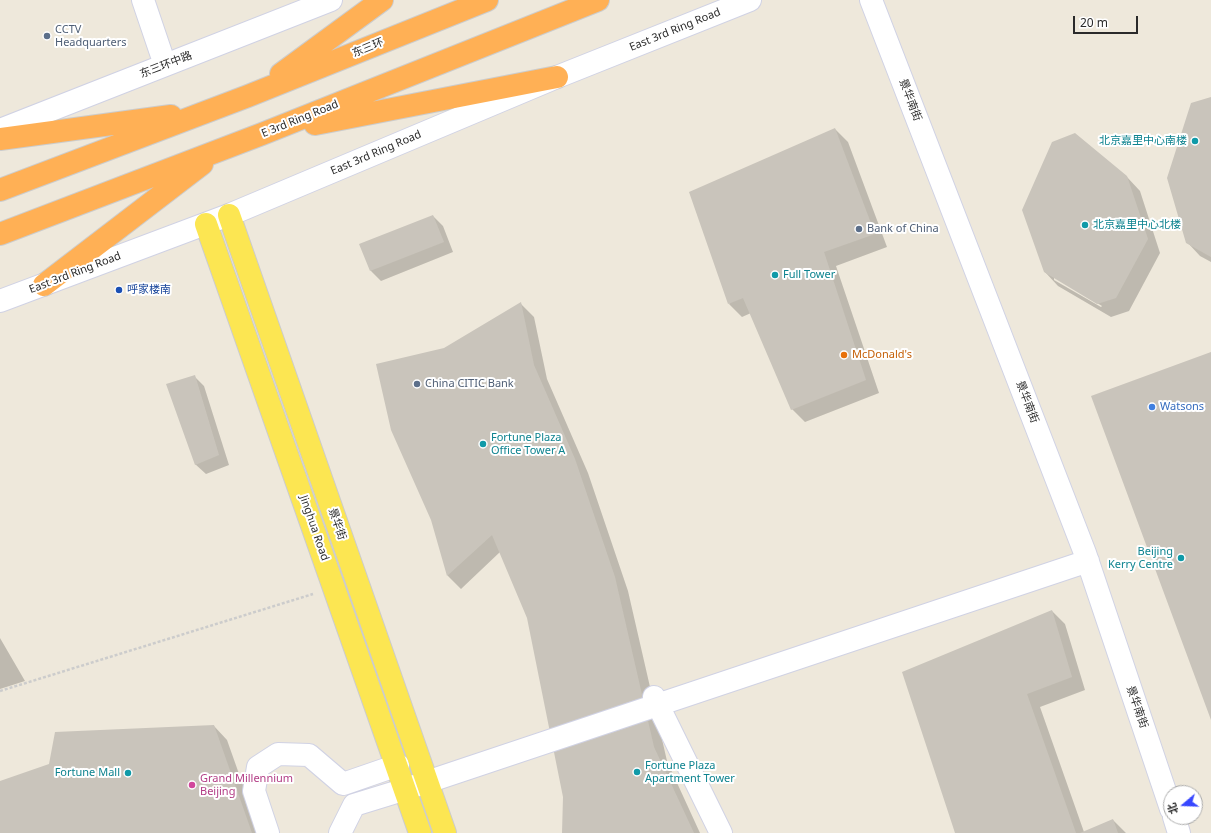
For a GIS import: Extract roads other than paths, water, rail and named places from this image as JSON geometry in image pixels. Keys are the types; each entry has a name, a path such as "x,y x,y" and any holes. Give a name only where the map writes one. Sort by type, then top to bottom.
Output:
{"highway":[{"path":"0,190 248,96 382,0"},
{"name":"东三环","path":"248,96 487,0"},
{"name":"E 3rd Ring Road","path":"0,234 262,134 598,0"},
{"path":"262,134 557,77"},
{"path":"0,139 210,111"},
{"path":"44,285 222,148"}],"main road":[{"name":"景华街","path":"229,215 445,833"},
{"name":"Jinghua Road","path":"206,224 335,587 420,833"}],"street":[{"path":"143,0 165,65"},
{"name":"东三环中路","path":"0,130 331,0"},
{"name":"East 3rd Ring Road","path":"0,301 229,215 557,77 750,0"},
{"name":"景华南街","path":"871,0 1087,557 1163,785"},
{"path":"268,833 254,791 258,767 278,754 309,755 343,784 402,778 426,778 1087,557"},
{"path":"653,702 712,833"},
{"path":"653,702 722,833"},
{"path":"340,833 354,805 402,778"}],"place":[{"name":"CCTV Headquarters","path":"47,36"},
{"name":"北京嘉里中心南楼","path":"1195,141"},
{"name":"北京嘉里中心北楼","path":"1085,225"},
{"name":"Bank of China","path":"859,229"},
{"name":"Full Tower","path":"775,275"},
{"name":"呼家楼南","path":"119,290"},
{"name":"McDonald's","path":"844,355"},
{"name":"China CITIC Bank","path":"417,384"},
{"name":"Watsons","path":"1152,407"},
{"name":"Fortune Plaza Office Tower A","path":"483,444"},
{"name":"Beijing Kerry Centre","path":"1181,558"},
{"name":"Fortune Plaza Apartment Tower","path":"637,772"},
{"name":"Fortune Mall","path":"128,773"},
{"name":"Grand Millennium Beijing","path":"192,785"}]}
